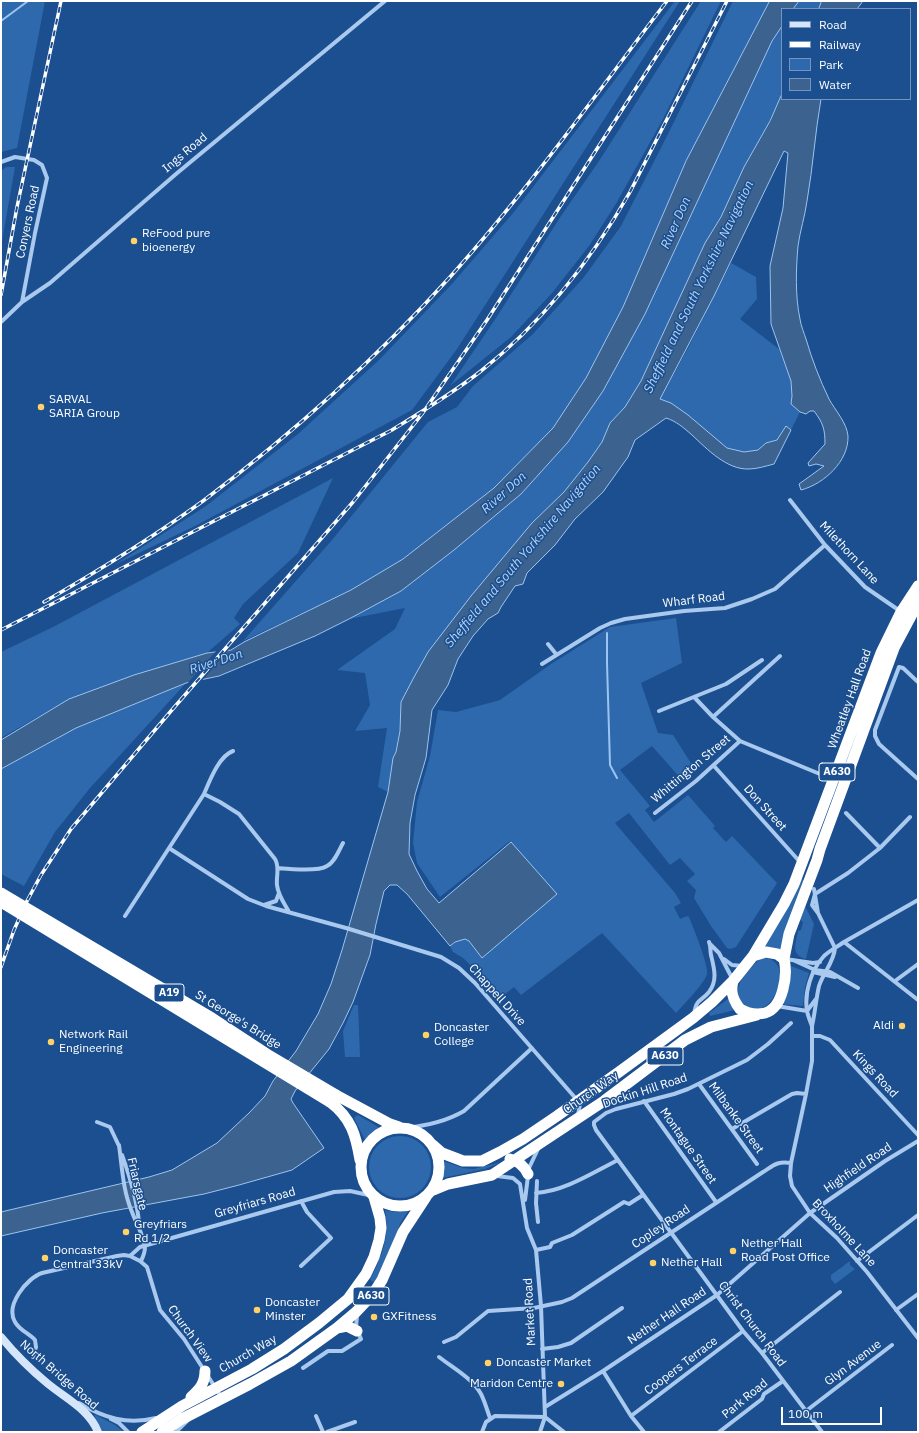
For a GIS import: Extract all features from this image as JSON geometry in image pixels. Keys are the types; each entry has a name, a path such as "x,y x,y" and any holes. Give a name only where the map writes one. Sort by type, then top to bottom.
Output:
{"highway":[{"name":"Wheatley Hall Road","path":"733,980 753,956 784,904 794,884 881,653 901,612 918,586"},
{"name":"Wheatley Hall Road","path":"775,1005 781,995 789,960 789,934 818,860 820,849 894,648 918,603"},
{"path":"814,891 813,883 818,860"},
{"name":"St George's Bridge","path":"1,893 212,1018 333,1098 352,1129 356,1139 360,1165"},
{"name":"St George's Bridge","path":"1,902 333,1098 390,1124 403,1128"},
{"path":"753,956 766,952 777,954 789,960"},
{"path":"733,980 733,998 740,1009 754,1013 763,1013 767,1012 775,1005"},
{"name":"Church Way","path":"433,1145 442,1153 450,1157 472,1162 482,1161 523,1139 619,1072 694,1017 712,1002 733,980"},
{"name":"Church Way","path":"429,1194 448,1184 492,1176 577,1119 685,1040 711,1027 763,1013"},
{"path":"393,1128 403,1128 421,1133 433,1145 438,1156 440,1168 437,1180 429,1194 416,1203 397,1207 385,1204 373,1196 366,1187 361,1176 360,1165 365,1148 377,1135 393,1128"},
{"path":"472,1162 482,1163 508,1158 516,1160 525,1168 528,1174"},
{"name":"A630","path":"162,1432 194,1412 222,1399 291,1361 337,1328 362,1307 382,1280 403,1232 429,1194"},
{"name":"Church Way","path":"142,1432 178,1408 252,1369 294,1342 333,1312 355,1290 366,1274 374,1257 380,1234 380,1218 373,1196"},
{"path":"337,1328 348,1326 357,1331"},
{"path":"178,1408 200,1389 205,1377 204,1371"}],"street":[{"name":"Ings Road","path":"1,322 22,302 50,283 176,174 385,1"},
{"name":"Conyers Road","path":"1,162 15,157 34,160 42,165 47,178 22,302"},
{"name":"Milethorn Lane","path":"790,500 825,545 866,588 901,612"},
{"name":"Wharf Road","path":"542,664 600,628 625,619 684,611 725,608 752,599 775,589 825,545"},
{"path":"548,644 556,654"},
{"path":"712,717 780,656"},
{"path":"659,711 695,698 726,684 762,660"},
{"path":"918,682 901,667 899,667 875,730 875,736 879,744 918,779"},
{"path":"695,698 712,717 740,741 834,780"},
{"name":"Whittington Street","path":"655,813 714,766 740,741"},
{"path":"125,916 204,794 210,778 224,757 233,751"},
{"name":"Don Street","path":"714,766 802,863"},
{"path":"204,794 239,814 275,860 278,868 277,883 279,893 289,912"},
{"path":"846,813 880,848"},
{"path":"812,1026 817,997 824,973 834,955 835,948 818,913 811,903 814,891 848,873 880,848 910,816"},
{"path":"278,868 316,869 326,867 343,843"},
{"name":"Chappell Drive","path":"169,848 248,899 263,905 441,957 459,968 475,983 578,1101"},
{"path":"263,905 276,901 279,893"},
{"path":"812,1026 807,1011 807,996 814,971 828,952 918,900"},
{"path":"844,942 918,1000"},
{"path":"694,1017 695,1007 698,1000 708,992 714,979 715,969 710,943 722,957 732,965 745,966"},
{"path":"722,957 733,980"},
{"path":"789,960 820,962"},
{"path":"789,960 814,971 824,973 830,972 858,988"},
{"path":"895,981 918,964"},
{"path":"807,1011 817,997"},
{"path":"775,1005 807,1011"},
{"name":"Dockin Hill Road","path":"596,1130 594,1122 616,1109 674,1094 699,1084 747,1060 768,1044 791,1023"},
{"name":"Broxholme Lane","path":"812,1026 812,1061 791,1163 790,1176 792,1186 810,1213 836,1238 867,1272 918,1338"},
{"name":"Kings Road","path":"812,1036 820,1036 830,1040 918,1134"},
{"path":"403,1128 416,1127 449,1118 464,1111 532,1048"},
{"name":"Milbanke Street","path":"699,1084 757,1164"},
{"path":"732,1129 792,1094 806,1094"},
{"path":"577,1119 580,1104 578,1101"},
{"name":"Montague Street","path":"644,1101 716,1202"},
{"name":"Friarsgate","path":"97,1122 110,1127 119,1145 130,1178 138,1210 139,1226"},
{"name":"Christ Church Road","path":"596,1130 717,1295 822,1432"},
{"name":"Highfield Road","path":"810,1213 918,1141"},
{"name":"Market Road","path":"524,1208 529,1168 540,1144"},
{"name":"Friarsgate","path":"119,1145 123,1180 131,1211 139,1226 145,1246"},
{"path":"536,1193 558,1189 618,1160"},
{"name":"Copley Road","path":"444,1342 456,1337 488,1311 534,1308 562,1302 576,1296 777,1162 791,1163"},
{"name":"Market Road","path":"492,1176 506,1177 517,1181 522,1190 527,1228 536,1250 541,1306 546,1417"},
{"path":"537,1181 536,1193 538,1222"},
{"name":"Greyfriars Road","path":"33,1357 36,1343 34,1338 20,1330 13,1317 12,1309 15,1300 23,1288 39,1274 117,1256 130,1256 136,1250 145,1246 334,1192 350,1191 373,1196"},
{"path":"536,1250 550,1247 552,1243 572,1235 624,1202 630,1204 643,1195"},
{"path":"301,1201 307,1212 331,1238 301,1266"},
{"name":"Nether Hall Road","path":"545,1407 603,1371 717,1295 810,1213"},
{"path":"857,1262 918,1215"},
{"path":"130,1256 141,1261 145,1246"},
{"name":"Church View","path":"141,1261 148,1269 160,1310 184,1339 222,1399"},
{"path":"762,1353 840,1292"},
{"path":"896,1310 918,1294"},
{"path":"303,1368 328,1351 342,1351 360,1339 355,1325 356,1318 362,1307"},
{"path":"542,1349 558,1347 571,1343 622,1308"},
{"name":"Coopers Terrace","path":"631,1416 744,1331"},
{"name":"North Bridge Road","path":"1,1332 37,1371 58,1390 80,1406 120,1420 138,1422 156,1418 178,1408"},
{"name":"North Bridge Road","path":"1,1337 31,1370 80,1406 90,1417 98,1432"},
{"name":"Glyn Avenue","path":"806,1411 892,1345"},
{"path":"439,1357 467,1378 480,1392 486,1404 490,1418"},
{"path":"603,1371 631,1416 644,1432"},
{"name":"Park Road","path":"720,1432 762,1399 764,1394 783,1381"},
{"path":"176,1432 190,1419 194,1412"},
{"path":"102,1414 119,1423 128,1432"},
{"path":"316,1416 323,1432"},
{"path":"482,1432 484,1424 490,1418 500,1416 546,1417 564,1432"},
{"path":"540,1432 546,1417"},
{"path":"327,1432 355,1422"}],"green space":[{"path":"1,1 45,1 17,148 1,152"},
{"path":"675,1 680,1 457,349 412,410 195,526 114,565 206,506 298,434 379,360 451,285 514,212"},
{"path":"701,1 721,1 663,119 617,202 589,246 552,293 511,337 450,386 496,318 561,216 599,161"},
{"path":"733,1 770,1 686,161 623,307 586,378 553,428 494,488 403,559 351,590 243,641 332,540 428,422 457,407 473,386 533,334 584,277 621,226"},
{"path":"799,1 822,1 819,8 794,8"},
{"path":"781,28 781,96 770,120 744,167 721,217 705,243 641,381 625,407 610,423 602,442 588,462 564,492 532,523 428,652 401,702 400,731 396,752 393,758 388,792 378,787 387,728 355,731 370,705 365,673 337,670 395,629 405,608 349,619 401,591 454,550 521,494 568,442 603,391 645,314 772,41"},
{"path":"6,167 15,167 1,247 1,171"},
{"path":"731,263 756,277 757,299 740,319 779,349 791,381 791,404 800,412 791,430 786,427 777,440 766,443 758,450 744,452 727,448 660,399 686,352"},
{"path":"333,478 298,553 243,604 234,618 240,624 207,653 134,675 69,699 1,738 1,652 53,627"},
{"path":"676,618 682,663 641,683 658,733 673,735 696,771 682,780 652,746 620,770 650,806 645,810 654,822 688,795 715,826 713,828 726,842 732,836 777,883 736,947 730,949 727,948 711,926 694,898 696,890 687,881 695,874 680,858 670,865 629,813 615,823 675,893 681,903 674,907 680,919 687,916 689,917 706,963 707,974 702,983 676,1013 602,933 521,995 514,987 500,998 484,978 463,958 453,952 450,946 455,942 465,939 469,941 482,958 556,894 510,841 440,897 417,863 413,843 417,802 430,756 438,710 456,712 500,700 551,664 610,627"},
{"path":"186,683 90,788 55,832 24,886 1,874 1,769 76,728"},
{"path":"801,879 804,880 781,951 763,947 780,922"},
{"path":"805,906 814,924 806,959 798,955 795,948 798,931 801,930 803,922 800,920"},
{"path":"765,958 773,960 778,966 780,973 780,981 774,998 760,1009 744,1006 738,991 740,982 760,959"},
{"path":"791,966 809,973 805,987 803,1006 781,1004 787,990"},
{"path":"728,999 735,1010 710,1016 709,1013"},
{"path":"354,1005 358,1005 360,1057 345,1057 343,1031"},
{"path":"358,1115 380,1128 365,1140 354,1118"},
{"path":"394,1136 406,1136 422,1145 429,1155 431,1167 429,1179 422,1189 406,1198 394,1198 383,1193 374,1184 369,1173 369,1161 374,1150 383,1141"},
{"path":"443,1161 463,1168 473,1169 502,1162 485,1169 442,1178"},
{"path":"385,1210 393,1212 408,1211 401,1222 376,1283 370,1280 378,1263 386,1238"},
{"path":"850,1261 850,1265 855,1269 835,1284 831,1279 831,1275"},
{"path":"94,1415 115,1425 124,1432 103,1432"}],"water":[{"name":"River Don","path":"770,1 799,1 794,8 781,8 781,28 772,41 645,314 603,391 568,442 521,494 454,550 401,591 349,619 315,636 219,676 186,683 76,728 1,769 1,740 69,699 134,675 207,653 231,650 244,642 351,590 403,559 494,488 553,428 586,378 623,307 686,161"},
{"path":"822,1 863,1 858,8 819,8"},
{"name":"Sheffield and South Yorkshire Navigation","path":"781,96 781,100 821,100 809,188 798,246 796,273 797,292 798,310 801,324 819,377 829,399 843,421 847,431 847,445 840,462 834,470 818,483 801,490 799,484 824,466 816,464 809,466 808,463 825,444 825,439 823,426 814,411 810,411 806,414 800,412 791,404 791,381 771,324 770,266 783,208 788,153 784,151 714,296 660,399 671,403 688,415 727,448 744,452 758,450 766,443 777,440 786,426 791,430 774,464 752,469 733,466 718,458 680,425 666,418 635,440 628,457 603,492 575,519 555,545 527,573 523,584 515,586 498,613 488,619 473,636 458,659 448,685 432,710 426,758 415,795 410,823 409,854 427,889 439,903 511,842 557,894 482,958 469,941 465,939 455,942 450,946 407,894 397,885 390,885 384,891 370,955 353,1002 329,1049 295,1091 291,1099 324,1148 292,1170 204,1194 102,1213 1,1236 1,1212 149,1177 172,1170 217,1143 265,1096 273,1081 296,1051 318,1014 331,984 388,792 393,758 396,752 400,731 401,702 428,652 471,596 532,523 564,492 602,442 610,423 625,407 641,381 705,243 721,217 744,167 770,121"}],"pier":[{"path":"231,647 201,682 186,685 217,650"}],"waterway":[{"path":"1,21 28,1"},
{"path":"607,633 610,765 617,778"}],"railway":[{"path":"1,295 17,207 61,1"},
{"path":"44,602 125,554 203,501 300,423 362,367 422,308 479,244 534,176 667,1"},
{"path":"1,967 14,930 27,901 41,875 71,829 171,711 353,502 422,414 487,320 692,1"},
{"path":"1,630 392,430 460,387 503,352 525,332 564,289 615,217 630,192 727,1"}],"place":[{"name":"ReFood pure bioenergy","path":"134,241"},
{"name":"SARVAL SARIA Group","path":"41,407"},
{"name":"Aldi","path":"902,1026"},
{"name":"Doncaster College","path":"426,1035"},
{"name":"Network Rail Engineering","path":"51,1042"},
{"name":"Greyfriars Rd 1/2","path":"126,1232"},
{"name":"Nether Hall Road Post Office","path":"733,1251"},
{"name":"Doncaster Central 33kV","path":"45,1258"},
{"name":"Nether Hall","path":"653,1263"},
{"name":"Doncaster Minster","path":"257,1310"},
{"name":"GXFitness","path":"374,1317"},
{"name":"Doncaster Market","path":"488,1363"},
{"name":"Maridon Centre","path":"561,1384"}]}
